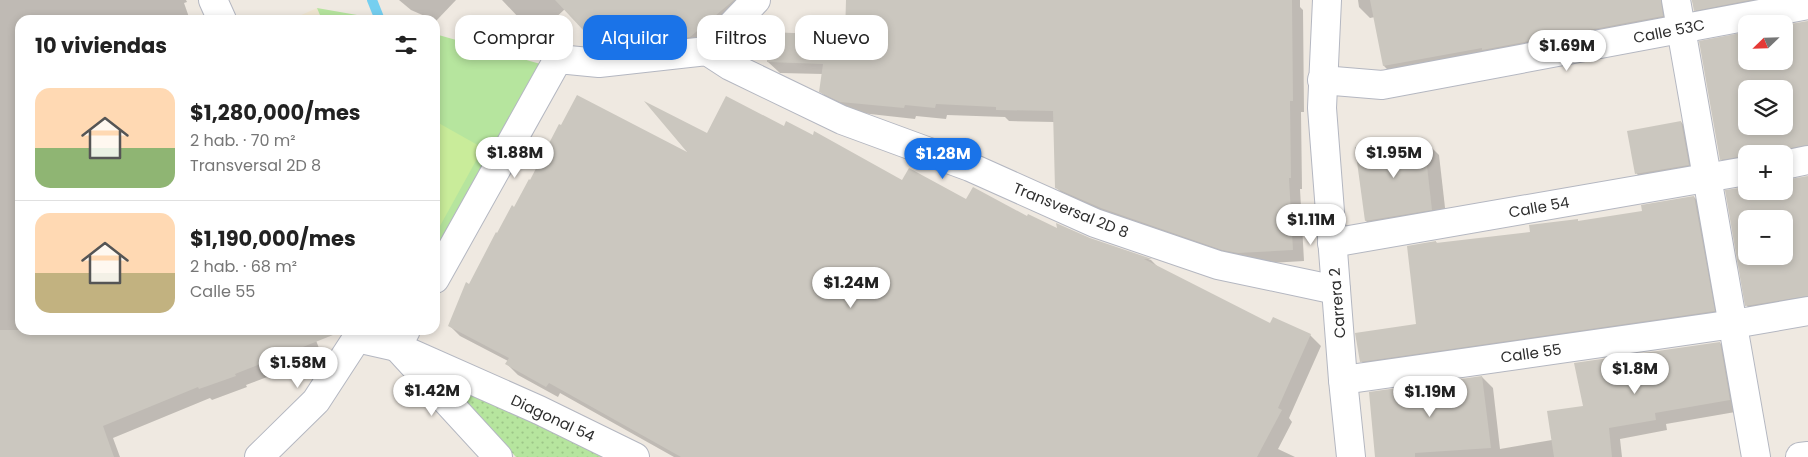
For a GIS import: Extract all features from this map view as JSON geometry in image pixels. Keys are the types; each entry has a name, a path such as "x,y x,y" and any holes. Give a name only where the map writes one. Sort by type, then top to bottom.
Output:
{"street":[{"path":"212,0 220,15"},
{"path":"742,15 756,0"},
{"name":"Carrera 2","path":"1327,0 1322,108 1350,457"},
{"path":"1676,0 1756,457"},
{"name":"Calle 53C","path":"1322,80 1382,85 1808,5"},
{"path":"440,270 558,59 599,63 697,52"},
{"name":"Transversal 2D 8","path":"721,60 842,120 970,167 1095,223 1218,265 1336,290"},
{"path":"1793,163 1808,160"},
{"name":"Calle 54","path":"1332,243 1738,172"},
{"name":"Calle 55","path":"1343,380 1734,324 1808,311"},
{"path":"263,456 316,400 355,335"},
{"name":"Diagonal 54","path":"365,335 401,339 635,457"},
{"path":"401,339 498,457"},
{"path":"1800,457 1808,456"}],"shaded area":[{"path":"317,8 320,15 301,15"}],"green space":[{"path":"317,8 357,15 320,15"},
{"path":"440,35 455,40 455,60 526,60 544,65 440,257"},
{"path":"440,124 483,148 440,226"},
{"path":"449,386 535,420 606,457 516,457"}],"building":[{"path":"555,0 734,0 716,15 697,15 697,31 687,37 687,15 583,15 583,30 573,19 573,15 569,15"},
{"path":"846,0 1292,0 1293,101 1290,101 1291,178 1289,178 1293,250 1238,253 1222,250 1101,208 1055,188 1053,111 996,110 996,107 936,104 935,108 905,105 904,108 840,102 819,92 823,64 767,62 767,60 785,60 785,33 795,33 795,60 888,60 888,15 846,15"},
{"path":"1370,0 1661,0 1663,16 1482,50 1482,48 1383,66"},
{"path":"1692,0 1750,0 1694,11"},
{"path":"1808,21 1808,145 1793,148 1793,145 1738,145 1738,157 1720,160 1699,41 1738,34 1738,70 1793,70 1793,24"},
{"path":"577,95 687,152 644,101 707,133 726,96 784,126 786,121 813,135 814,131 902,180 909,168 966,199 973,187 1027,216 1028,214 1057,228 1056,223 1090,238 1152,259 1144,259 1270,323 1273,317 1311,334 1278,408 1282,410 1257,457 681,457 549,383 546,387 505,364 509,358 448,326 466,282 469,284 496,232 530,180 559,124 561,125"},
{"path":"1681,121 1689,165 1635,174 1627,131"},
{"path":"1424,139 1432,210 1365,221 1355,147"},
{"path":"1808,176 1808,296 1745,306 1725,190 1738,188 1738,200 1793,200 1793,178"},
{"path":"1694,196 1715,311 1360,362 1355,333 1416,324 1407,246 1436,241 1436,243 1530,232 1529,225 1578,219 1578,221 1642,211 1641,205"},
{"path":"0,330 15,330 15,335 333,335 235,374 236,376 199,389 198,387 103,426 114,457 0,457"},
{"path":"1720,342 1730,400 1655,413 1656,420 1609,428 1612,457 1554,457 1547,411 1583,406 1574,363"},
{"path":"1482,376 1491,448 1415,453 1415,457 1375,457 1369,392"}],"waterway":[{"path":"372,0 378,15"}]}
